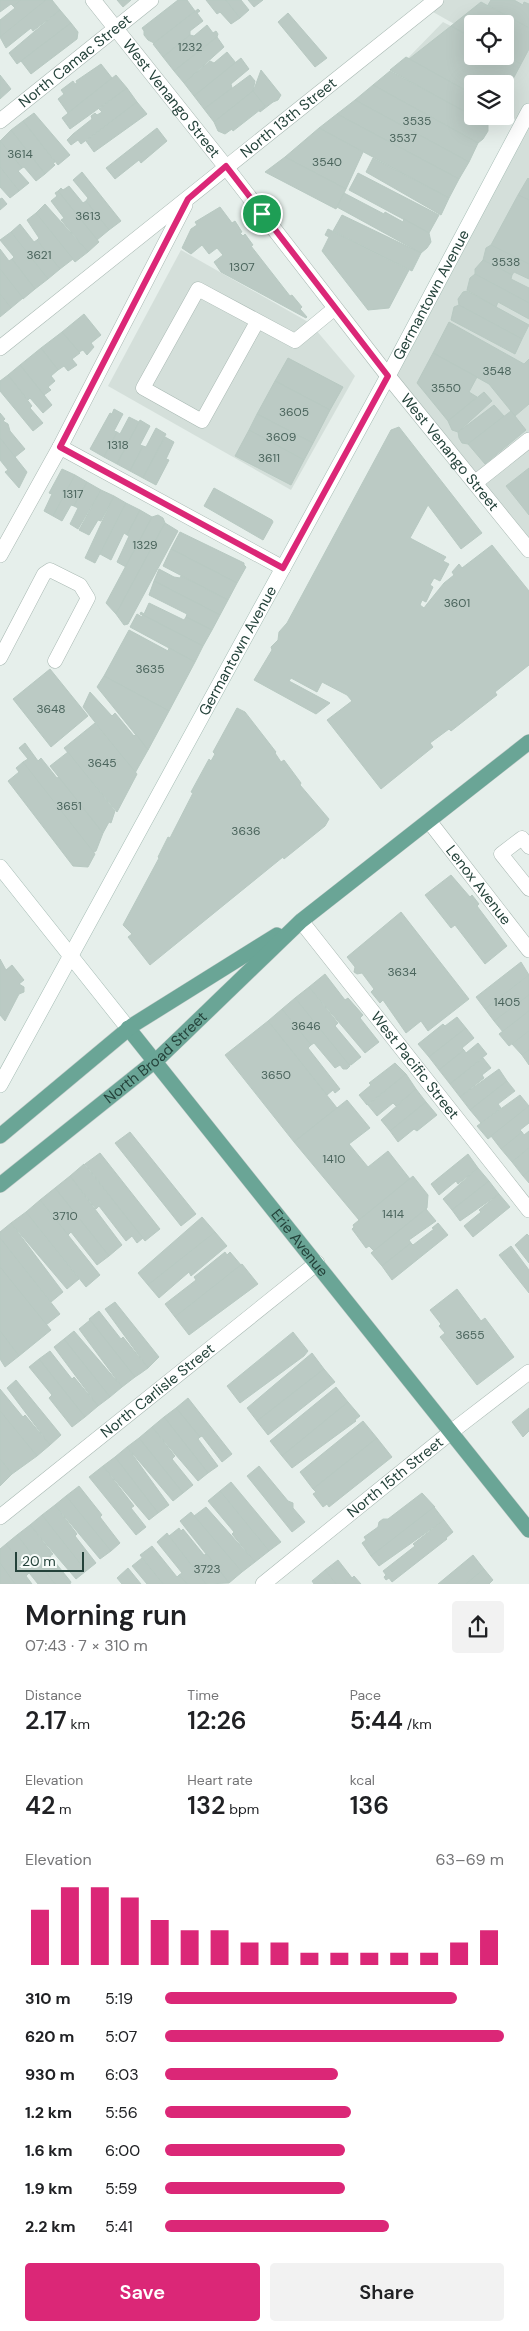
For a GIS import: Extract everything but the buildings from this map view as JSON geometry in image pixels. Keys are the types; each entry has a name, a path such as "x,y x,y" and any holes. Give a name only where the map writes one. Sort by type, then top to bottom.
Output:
{"main road":[{"name":"North Broad Street","path":"0,1184 156,1061 301,921 529,742"},
{"name":"North Broad Street","path":"0,1136 128,1028 301,921"},
{"name":"Erie Avenue","path":"128,1028 529,1530"}],"street":[{"name":"West Venango Street","path":"93,0 226,166 388,376 476,482 529,550"},
{"name":"North Camac Street","path":"0,121 151,0"},
{"name":"North 13th Street","path":"0,348 436,0"},
{"name":"Germantown Avenue","path":"0,1085 388,376 529,111"},
{"path":"0,555 60,447 188,199"},
{"path":"476,482 529,440"},
{"path":"60,447 283,568"},
{"name":"Lenox Avenue","path":"429,821 528,946"},
{"name":"Erie Avenue","path":"0,867 128,1028"},
{"name":"West Pacific Street","path":"301,921 529,1210"},
{"name":"North Carlisle Street","path":"0,1517 317,1263"},
{"name":"North 15th Street","path":"262,1584 451,1432 529,1372"}],"lane":[{"path":"257,322 202,421 143,388 198,289 295,341 335,308"},
{"path":"0,658 44,574 50,570 80,586 88,598 55,661"},
{"path":"529,847 522,838 501,854 529,889"}],"shaded area":[{"path":"436,0 529,0 529,552 388,376 522,124 514,118 514,75 464,75 464,90 407,59 443,22 464,33 464,65 514,65 514,15 464,15 464,29 426,8"},
{"path":"181,250 310,323 355,376 291,490 108,386"}],"route":[{"path":"226,166 262,214 388,376 283,568 60,447 188,199 226,166"}]}
